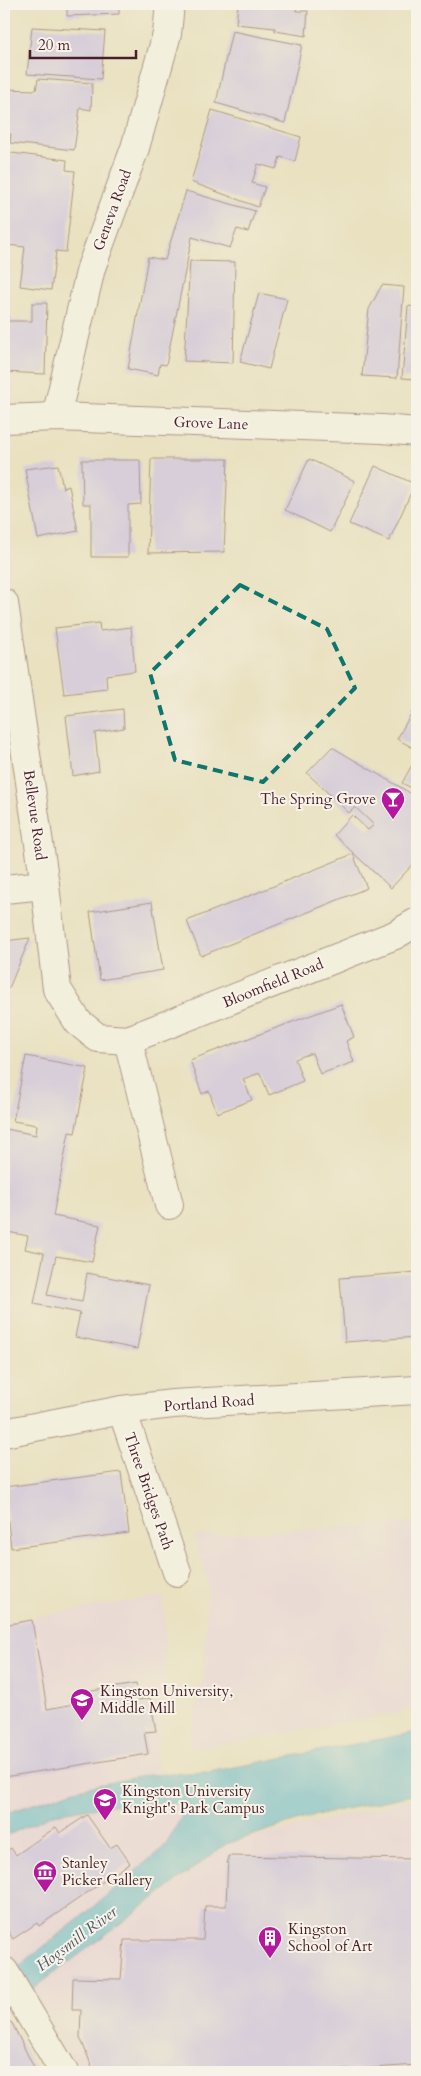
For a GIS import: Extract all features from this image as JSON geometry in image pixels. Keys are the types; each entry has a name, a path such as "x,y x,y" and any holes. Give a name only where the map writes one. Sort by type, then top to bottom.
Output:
{"street":[{"name":"Geneva Road","path":"56,417 91,268 135,148 167,34 170,4"},
{"name":"Grove Lane","path":"4,419 56,417 417,432"},
{"name":"Bellevue Road","path":"4,603 45,885 58,989 78,1022"},
{"path":"4,889 45,885"},
{"name":"Bloomfield Road","path":"78,1022 98,1038 128,1040 394,935 417,922"},
{"path":"128,1040 169,1205"},
{"name":"Portland Road","path":"4,1433 122,1410 173,1404 417,1390"},
{"name":"Three Bridges Path","path":"122,1410 177,1572"},
{"path":"4,1972 64,2072"}],"highlighted area":[{"path":"240,585 327,629 355,688 263,782 175,760 150,673"}],"shaded area":[{"path":"417,1523 417,1709 239,1742 188,1749 203,1677 208,1584 194,1536"},
{"name":"Kingston University Knight's Park Campus","path":"164,1596 165,1677 156,1766 226,1844 417,1798 417,2072 78,2072 32,1990 4,1972 4,1622"}],"water":[{"name":"Hogsmill River","path":"417,1732 417,1794 312,1816 226,1844 32,1990 4,2001 4,1974 19,1966 80,1918 166,1845 189,1803 110,1805 53,1814 4,1837 4,1814 78,1789 149,1775 209,1772"}],"building":[{"path":"67,4 119,4 119,14 67,16"},
{"path":"238,4 297,4 296,11 308,11 306,36 275,31 275,28 236,24"},
{"path":"32,27 105,31 101,79 27,74"},
{"path":"232,31 302,45 285,123 216,103"},
{"path":"38,79 92,83 91,110 80,108 74,150 10,143 11,134 4,133 4,89 36,90"},
{"path":"212,110 301,137 295,161 280,157 276,169 258,164 252,183 265,187 258,207 191,182"},
{"path":"4,152 67,160 66,170 75,171 66,252 56,251 51,290 20,286 25,247 7,245 8,242 4,242"},
{"path":"186,191 255,211 248,232 237,229 230,248 192,237 166,365 160,364 158,375 128,369 148,257 165,260"},
{"path":"190,261 235,262 233,363 184,361"},
{"path":"382,285 404,287 397,378 362,376 369,309"},
{"path":"259,293 287,299 269,369 240,362"},
{"path":"4,302 8,302 8,321 32,321 32,303 47,303 45,374 4,372"},
{"path":"408,306 417,307 417,379 402,378"},
{"path":"151,459 228,459 224,552 148,553"},
{"path":"309,459 355,481 330,532 285,510"},
{"path":"82,460 140,460 141,504 128,505 128,557 91,557 91,504 83,504"},
{"path":"58,465 63,488 69,486 78,531 38,539 25,469"},
{"path":"375,466 415,484 389,541 349,524"},
{"path":"99,623 100,631 131,627 135,671 106,675 107,689 64,694 55,628"},
{"path":"417,703 417,750 397,739"},
{"path":"123,709 124,728 95,733 99,771 73,776 66,716"},
{"name":"The Spring Grove","path":"332,747 417,797 417,860 391,888 334,835 352,815 368,830 374,825 355,807 349,813 307,773"},
{"path":"412,765 417,768 417,791 402,783"},
{"path":"353,854 367,888 201,956 187,921"},
{"path":"152,902 163,970 100,980 90,912"},
{"path":"30,938 9,988 4,989 4,941"},
{"path":"341,1004 354,1037 346,1041 354,1062 320,1074 312,1053 303,1056 295,1059 303,1081 269,1095 260,1073 243,1079 252,1100 217,1113 209,1091 202,1094 190,1060"},
{"path":"26,1056 88,1068 75,1133 69,1132 53,1216 100,1225 92,1262 56,1256 47,1295 82,1302 87,1273 149,1285 137,1349 75,1337 80,1313 34,1304 44,1253 25,1249 28,1236 8,1232 4,1247 4,1209 7,1197 4,1196 6,1129 36,1135 37,1125 13,1121"},
{"path":"417,1272 417,1337 345,1342 340,1278"},
{"path":"121,1472 129,1533 11,1548 4,1487"},
{"path":"32,1620 47,1709 74,1704 73,1694 136,1684 139,1700 150,1698 156,1731 144,1732 148,1754 4,1777 4,1625"},
{"name":"Stanley Picker Gallery","path":"87,1815 110,1848 117,1844 130,1863 39,1926 37,1923 13,1939 4,1925 4,1853 11,1848 16,1855 56,1827 60,1833"},
{"name":"Kingston School of Art","path":"228,1856 417,1859 417,2065 314,2072 94,2072 80,2037 81,2010 72,2010 73,1978 121,1979 124,1940 203,1940 205,1906 226,1906"},
{"path":"4,2019 12,2023 36,2072 4,2072"}],"place":[{"name":"The Spring Grove","path":"393,820"},
{"name":"Kingston University, Middle Mill","path":"82,1721"},
{"name":"Kingston University Knight's Park Campus","path":"105,1821"},
{"name":"Stanley Picker Gallery","path":"45,1893"},
{"name":"Kingston School of Art","path":"270,1959"}]}
